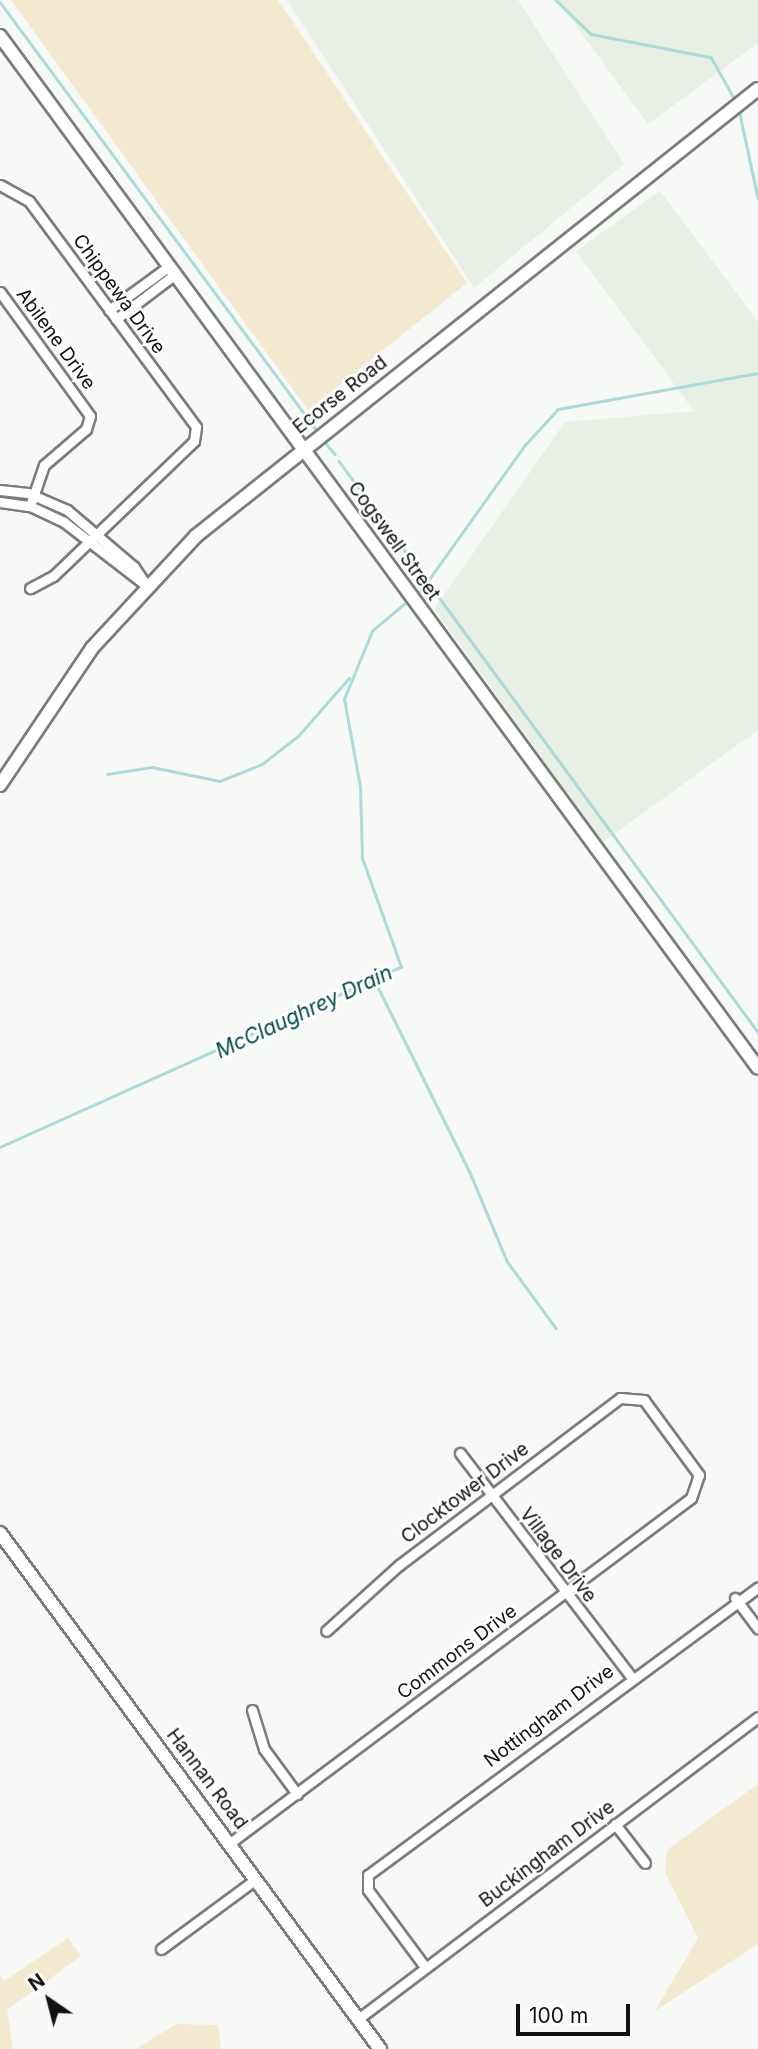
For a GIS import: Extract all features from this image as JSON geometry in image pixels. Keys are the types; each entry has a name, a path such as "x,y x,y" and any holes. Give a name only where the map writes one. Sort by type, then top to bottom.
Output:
{"street":[{"name":"Cogswell Street","path":"0,36 758,1068"},
{"name":"Ecorse Road","path":"0,785 52,701 147,586 302,449 758,89"},
{"name":"Chippewa Drive","path":"0,185 29,201 116,319 197,436 96,532"},
{"path":"109,310 171,271"},
{"path":"116,319 171,271"},
{"name":"Abilene Drive","path":"0,292 90,416 86,429 50,457 30,506"},
{"path":"0,490 33,495 96,532 147,586"},
{"path":"0,502 30,506 88,542 147,586"},
{"path":"30,588 88,542 96,532"},
{"name":"Commons Drive","path":"230,1843 565,1593 700,1484 647,1404 633,1395"},
{"name":"Clocktower Drive","path":"326,1631 491,1495 616,1400 633,1395"},
{"name":"Village Drive","path":"460,1452 631,1677"},
{"name":"Hannan Road","path":"0,1533 380,2049"},
{"name":"Nottingham Drive","path":"425,1967 365,1881 735,1598 758,1587"},
{"path":"735,1598 758,1628"},
{"path":"252,1710 264,1749 297,1794"},
{"name":"Buckingham Drive","path":"358,2019 758,1717"},
{"path":"615,1824 645,1863"},
{"path":"161,1949 256,1879"}],"shaded area":[{"path":"11,0 278,0 467,283 308,410"},
{"path":"287,0 518,0 624,164 474,288"},
{"path":"557,0 758,0 758,43 648,124"},
{"path":"660,191 758,322 758,730 603,842 434,609 565,422 694,411 576,251"},
{"path":"758,1784 758,1944 655,2011 698,1938 665,1873 667,1850"},
{"path":"68,1938 81,1956 7,2010 13,2049 0,2049 0,1974 4,1981"},
{"path":"176,2024 218,2025 221,2049 136,2049"}],"waterway":[{"name":"McClaughrey Drain","path":"556,0 591,34 711,57 734,98"},
{"path":"0,2 318,432"},
{"name":"McClaughrey Drain","path":"740,114 758,198"},
{"name":"McClaughrey Drain","path":"420,592 524,446 558,409 758,373"},
{"path":"324,441 335,454"},
{"path":"339,461 758,1032"},
{"name":"McClaughrey Drain","path":"0,1147 401,967 362,858 360,787 344,699 372,631 405,603"},
{"path":"107,774 152,767 220,781 262,764 298,736 349,678"},
{"path":"376,983 469,1170 507,1261 556,1328"}]}
